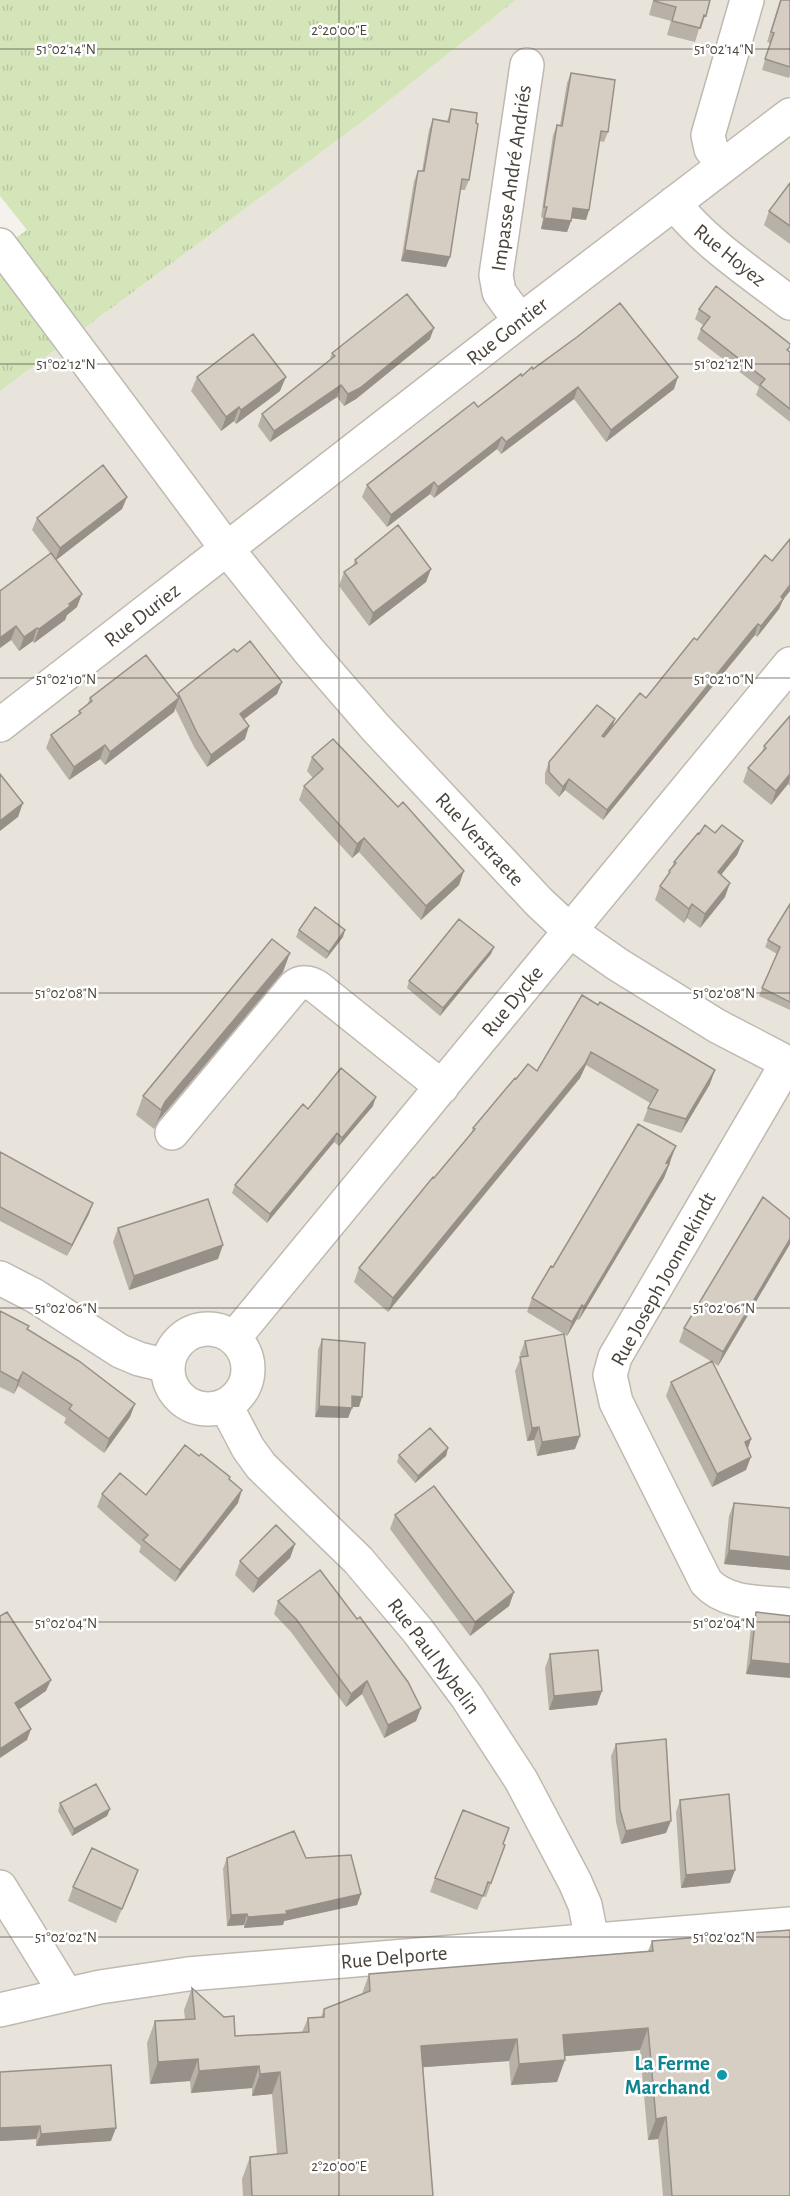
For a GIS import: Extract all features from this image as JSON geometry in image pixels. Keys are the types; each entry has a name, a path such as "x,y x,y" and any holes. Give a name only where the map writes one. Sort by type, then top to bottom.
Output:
{"street":[{"path":"724,165 711,149 708,135 747,0"},
{"name":"Impasse André Andriés","path":"520,321 499,292 496,275 527,65"},
{"name":"Rue Gontier","path":"227,549 790,115"},
{"name":"Rue Hoyez","path":"674,203 687,220 706,238 790,303"},
{"name":"Rue Verstraete","path":"0,245 227,549 355,705 526,888 570,931 617,964 696,1013 788,1063"},
{"name":"Rue Duriez","path":"0,725 227,549"},
{"name":"Rue Dycke","path":"234,1338 790,664"},
{"path":"172,1133 294,987 300,983 310,983 317,987 442,1087"},
{"name":"Rue Joseph Joonnekindt","path":"788,1063 615,1357 610,1375 616,1402 706,1582 721,1595 790,1605"},
{"path":"0,1278 35,1296 120,1351 139,1359 168,1366"},
{"path":"200,1329 215,1329 234,1338 246,1354 248,1374 241,1393 226,1406 205,1410 181,1400 171,1386 168,1366 174,1346 190,1333 200,1329"},
{"name":"Rue Paul Nybelin","path":"226,1406 248,1448 261,1466 358,1560 418,1631 467,1697 516,1773 570,1872 585,1905 592,1940"},
{"path":"0,1887 66,1994"},
{"name":"Rue Delporte","path":"0,2010 130,1981 188,1974 790,1924"}],"shaded area":[{"path":"516,0 790,0 790,2196 0,2196 0,391 367,118"}],"green space":[{"path":"0,0 516,0 367,118 0,391 0,249 27,230 0,196"}],"building":[{"path":"654,0 710,0 700,28 672,21 676,7"},
{"path":"781,0 790,0 790,67 765,59 774,33 771,32"},
{"path":"571,73 615,80 608,132 601,131 589,210 573,208 571,221 544,218 547,207 544,207 557,125 562,126"},
{"path":"451,109 477,113 476,123 478,124 469,180 462,179 450,257 405,250 418,171 424,171 433,119 449,122"},
{"path":"790,183 790,226 769,211"},
{"path":"716,286 790,344 787,350 790,352 790,409 760,385 765,379 701,329 710,317 699,309"},
{"path":"407,294 434,328 360,388 348,394 341,385 274,431 262,414 335,356 332,353"},
{"path":"620,303 678,377 611,430 578,387 506,442 502,437 438,487 434,482 391,515 367,485 474,402 478,407 521,374 522,376 532,367 533,369 577,337"},
{"path":"253,334 286,377 241,410 239,407 226,417 197,377"},
{"path":"103,465 127,497 60,548 37,518"},
{"path":"398,525 431,569 373,613 344,572 357,563 355,560"},
{"path":"790,539 790,585 781,597 783,599 761,626 758,624 751,632 607,810 569,779 563,787 549,772 549,762 597,705 615,719 602,736 604,737 640,693 646,698 694,638 697,640 765,555 772,561"},
{"path":"51,553 82,594 39,629 37,628 24,637 16,626 0,638 0,591"},
{"path":"250,641 282,682 240,714 249,726 211,755 198,735 178,693 234,649 237,652"},
{"path":"146,655 179,698 110,752 105,745 74,767 51,735 81,713 79,711 92,701 90,698"},
{"path":"790,716 790,774 776,791 748,768"},
{"path":"333,739 398,807 403,802 464,871 426,906 364,838 357,844 304,786 323,769 312,757"},
{"path":"0,774 23,803 0,821"},
{"path":"705,825 715,833 722,825 743,841 718,872 730,883 705,914 692,904 689,909 660,886 676,863 674,862"},
{"path":"790,904 790,1002 762,988 780,947 768,940"},
{"path":"315,907 345,930 329,952 299,930"},
{"path":"459,919 494,947 443,1008 409,981"},
{"path":"272,939 290,953 165,1102 161,1110 143,1096"},
{"path":"582,995 598,1005 600,1002 715,1070 686,1119 648,1108 658,1090 591,1052 585,1064 393,1298 359,1268 515,1078 528,1064 537,1071"},
{"path":"341,1068 376,1097 342,1138 337,1133 270,1214 235,1185 303,1104 308,1109"},
{"path":"638,1124 676,1146 666,1163 669,1164 584,1307 582,1305 572,1322 532,1298 551,1266 553,1267"},
{"path":"0,1152 93,1203 72,1245 0,1207"},
{"path":"763,1197 790,1219 790,1239 723,1352 684,1328"},
{"path":"208,1199 223,1245 134,1276 118,1228"},
{"path":"0,1311 29,1326 27,1329 79,1361 135,1404 109,1439 69,1409 72,1405 23,1372 18,1381 0,1371"},
{"path":"564,1334 580,1436 542,1442 539,1427 532,1428 520,1357 528,1356 525,1341"},
{"path":"322,1339 365,1343 362,1397 352,1396 352,1408 319,1406"},
{"path":"712,1361 751,1439 745,1442 751,1457 717,1474 671,1382"},
{"path":"430,1428 448,1448 418,1476 399,1455"},
{"path":"185,1445 199,1456 201,1454 230,1477 229,1479 242,1490 180,1570 143,1540 148,1535 102,1494 120,1473 146,1495"},
{"path":"434,1486 514,1592 475,1622 395,1515"},
{"path":"734,1503 790,1508 790,1557 729,1550"},
{"path":"276,1525 295,1544 258,1579 240,1561"},
{"path":"320,1570 357,1619 360,1617 408,1682 421,1708 388,1725 367,1681 351,1694 296,1619 278,1601"},
{"path":"7,1612 51,1680 15,1703 31,1729 0,1749 0,1616"},
{"path":"756,1612 790,1616 790,1664 751,1660"},
{"path":"598,1650 602,1691 554,1696 550,1654"},
{"path":"666,1739 671,1821 626,1831 620,1810 616,1744"},
{"path":"96,1784 110,1809 74,1829 60,1803"},
{"path":"729,1794 735,1870 686,1875 680,1800"},
{"path":"463,1810 509,1828 491,1883 488,1882 483,1896 435,1878"},
{"path":"294,1831 306,1858 351,1855 361,1894 286,1911 287,1914 248,1917 247,1914 231,1915 227,1858"},
{"path":"92,1848 138,1870 122,1909 73,1887"},
{"name":"La Ferme Marchand","path":"790,1930 790,2196 672,2196 666,2117 656,2119 648,2028 563,2035 565,2060 519,2064 517,2039 421,2046 433,2196 252,2196 250,2157 287,2153 280,2072 260,2074 259,2066 199,2071 198,2059 158,2062 155,2021 195,2019 192,1988 224,2017 234,2016 235,2036 309,2032 308,2018 324,2017 324,2009 370,1991 369,1974 653,1951 652,1941"},
{"path":"111,2065 116,2128 41,2134 40,2126 0,2128 0,2072"}],"place":[{"name":"La Ferme Marchand","path":"722,2075"}]}
